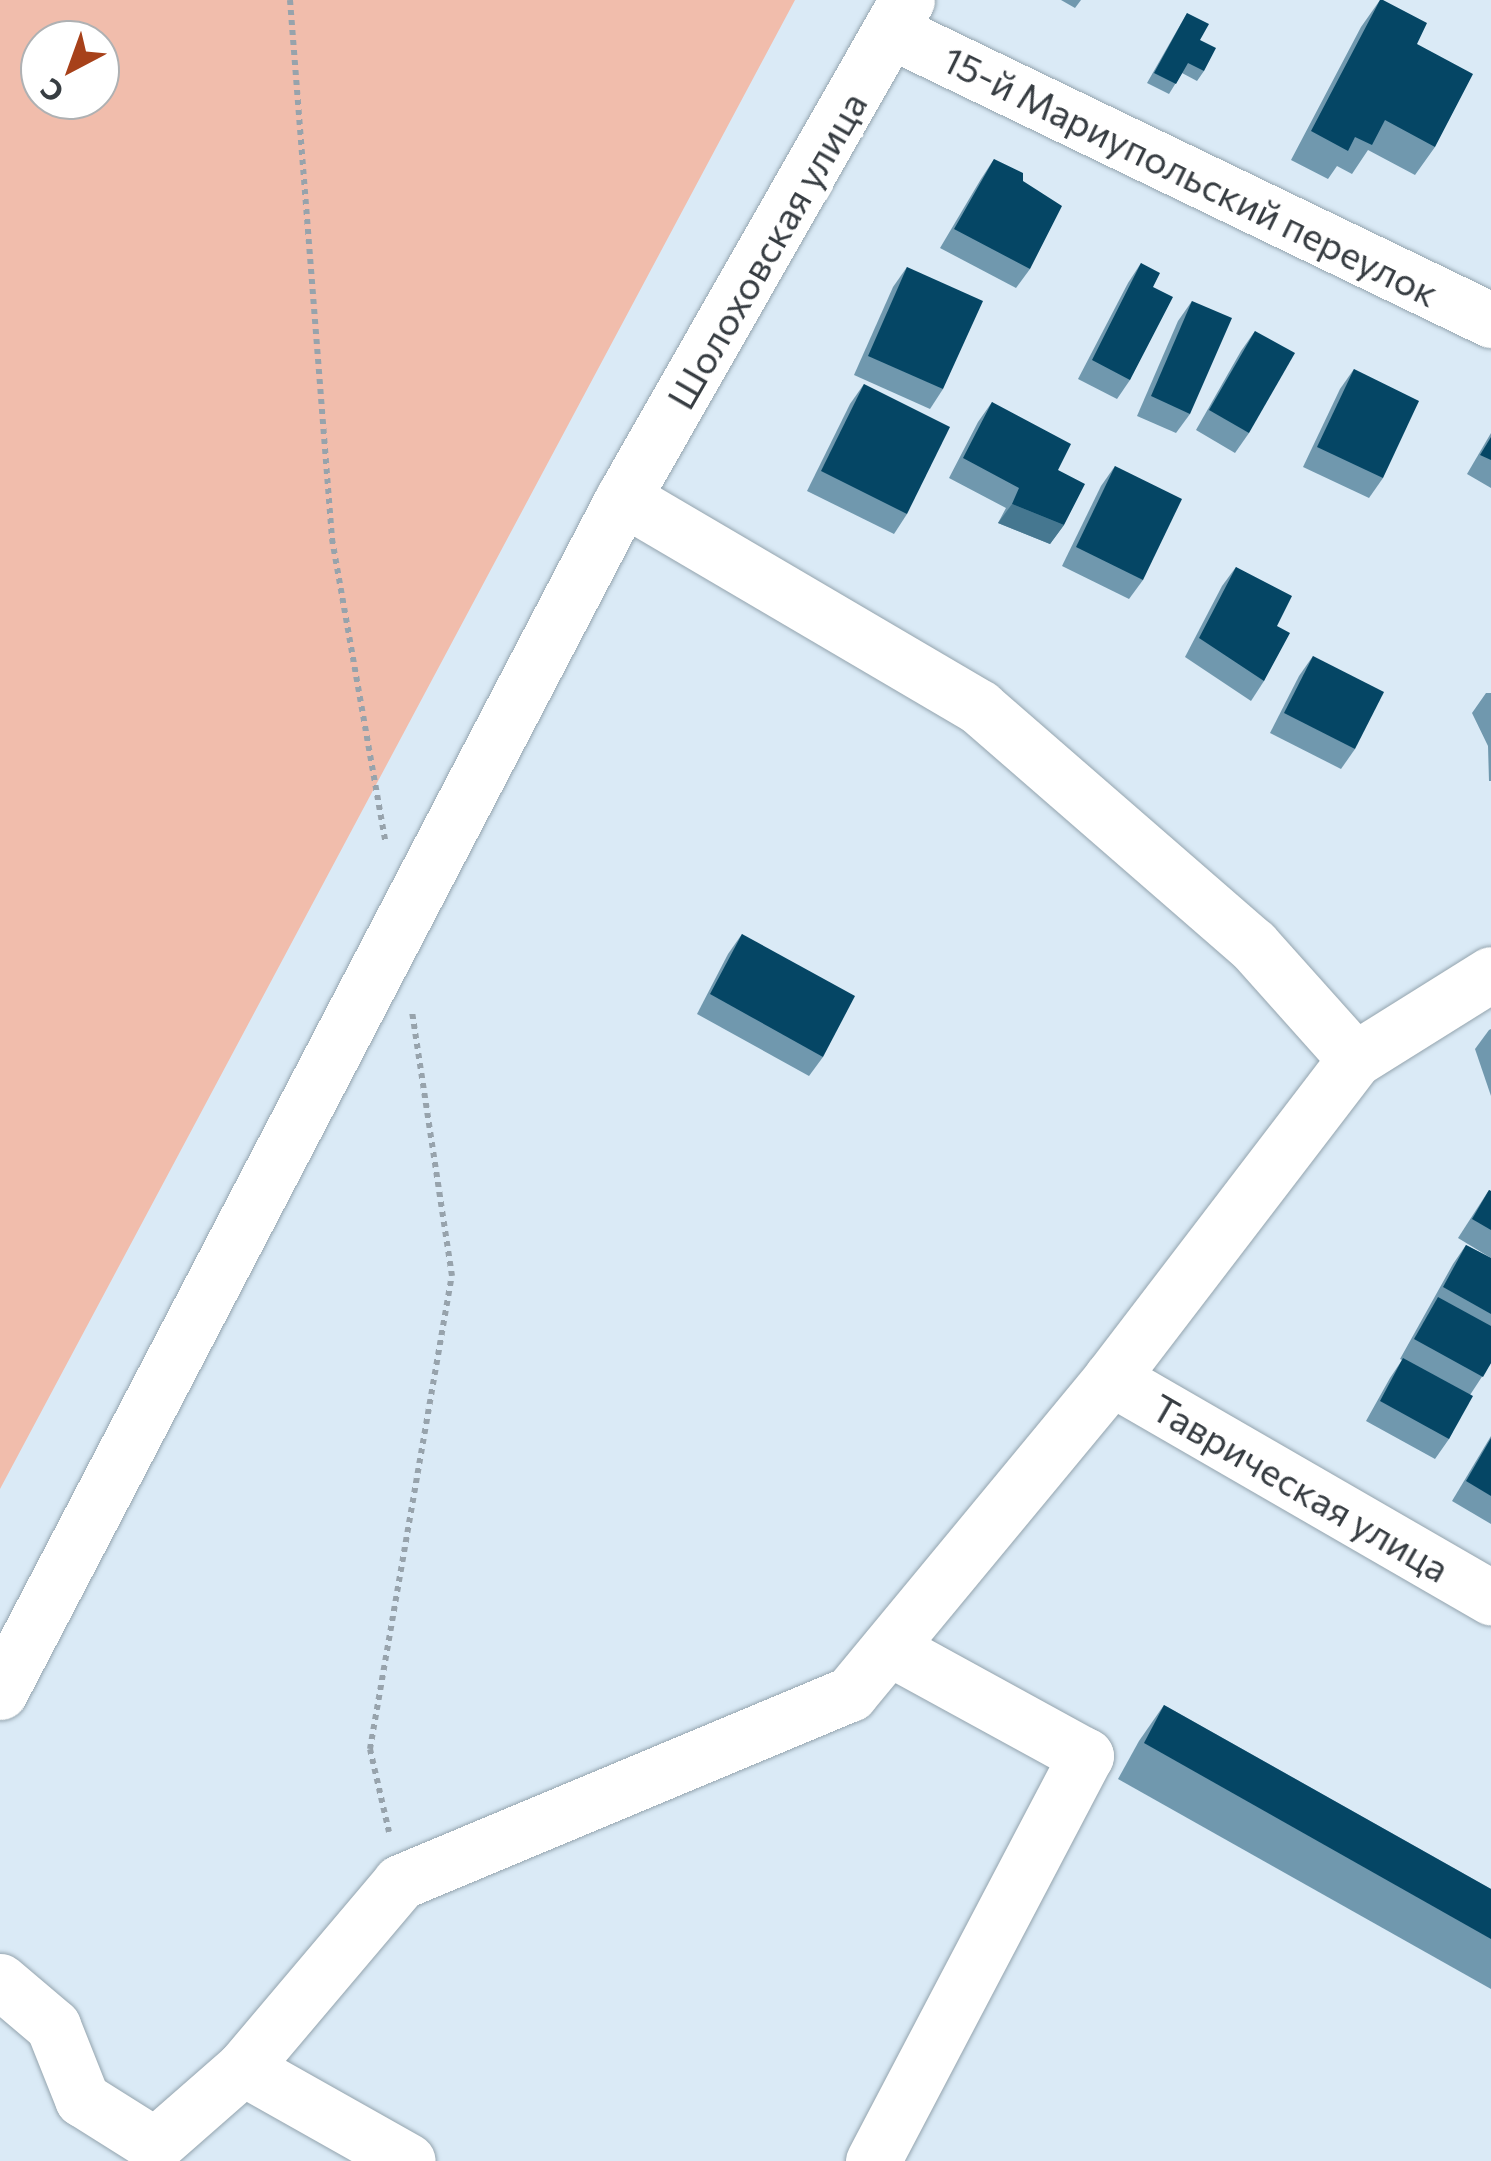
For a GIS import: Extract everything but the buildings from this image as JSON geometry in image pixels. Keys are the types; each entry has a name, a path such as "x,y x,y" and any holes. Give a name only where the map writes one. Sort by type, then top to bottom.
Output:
{"street":[{"name":"15-й Мариупольский переулок","path":"899,16 1491,320"},
{"name":"Шолоховская улица","path":"0,1692 623,498 899,16"},
{"path":"623,498 980,707 1253,945 1355,1059"},
{"path":"0,1981 52,2026 82,2099 155,2145 243,2068 400,1882 850,1694 1111,1378 1355,1059 1491,974"},
{"name":"Таврическая улица","path":"1111,1378 1491,1597"},
{"path":"874,2161 1086,1756 888,1648"},
{"path":"243,2068 408,2161"}],"shaded area":[{"path":"0,0 795,0 0,1489"}]}
